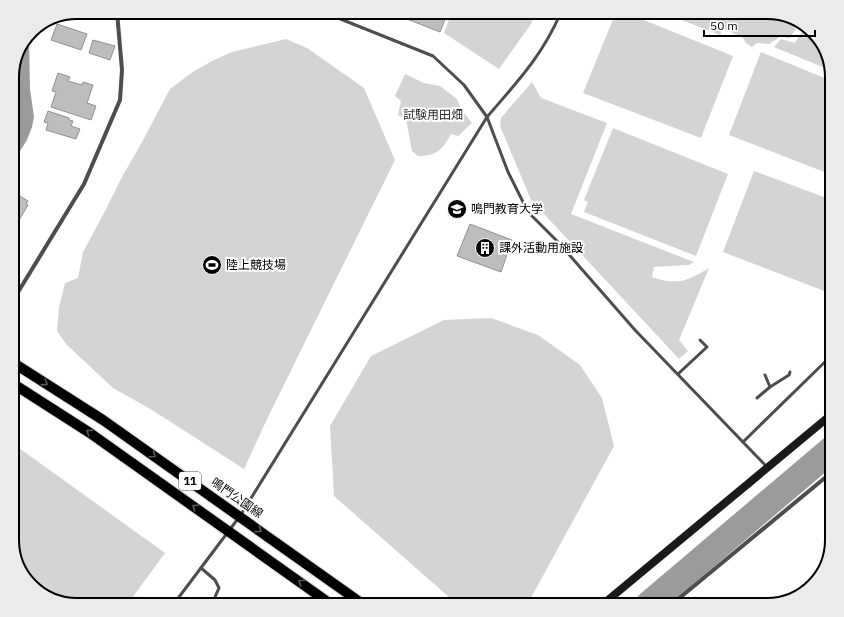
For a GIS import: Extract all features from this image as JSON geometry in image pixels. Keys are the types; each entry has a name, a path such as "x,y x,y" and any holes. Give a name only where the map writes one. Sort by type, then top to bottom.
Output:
{"main road":[{"name":"鳴門公園線","path":"19,367 102,420 354,598"},
{"name":"11","path":"19,387 90,432 322,598"}],"street":[{"path":"19,291 84,184 120,100 122,70 118,19"},
{"path":"610,598 825,420"},
{"path":"679,598 825,478"}],"lane":[{"path":"340,19 433,56 464,85 487,117 508,172 528,212 558,242 635,330 768,468"},
{"path":"178,598 240,516 487,117 540,53 557,19"},
{"path":"678,374 707,347 700,340"},
{"path":"742,442 825,361"},
{"path":"757,398 770,387 789,375 790,372"},
{"path":"765,375 770,387"},
{"path":"201,568 215,580 219,588 215,596"}],"green space":[{"path":"449,19 533,19 499,69 444,33"},
{"path":"613,19 641,19 733,56 701,138 583,93"},
{"path":"679,19 775,19 796,27 790,38 780,37 769,44 757,43 752,47 746,43 743,38 723,28 720,35"},
{"path":"802,31 811,39 819,51 825,68 774,47 781,39 795,43"},
{"name":"陸上競技場","path":"286,39 307,48 364,88 395,160 268,417 244,469 152,410 113,388 66,344 57,331 59,307 65,283 78,278 83,252 170,89 194,71 232,52"},
{"path":"761,52 825,78 825,172 729,135"},
{"name":"試験用田畑","path":"405,74 424,83 440,86 457,99 461,109 472,123 458,136 451,134 442,148 430,155 418,156 412,151 406,119 398,115 401,101 395,96"},
{"path":"532,82 541,98 607,123 571,214 694,262 689,265 654,267 652,277 675,282 682,281 709,268 679,340 688,351 679,359 531,200 500,126 501,118"},
{"path":"613,128 728,174 696,256 584,212 588,202 584,200"},
{"path":"754,171 825,197 825,291 723,252"},
{"path":"491,318 538,335 580,365 602,398 614,446 531,598 450,598 334,496 330,426 371,356 444,320"},
{"path":"19,448 165,553 132,598 66,597 58,595 42,586 33,578 23,562 19,544"}],"shaded area":[{"path":"29,45 30,89 34,117 27,140 19,153 19,73 23,55"}],"building":[{"path":"407,19 445,19 440,32"},
{"path":"57,24 87,34 81,50 51,40"},
{"path":"93,40 115,46 110,60 89,53"},
{"path":"58,73 70,77 68,81 82,85 83,82 93,85 87,103 96,106 91,120 51,107 56,92 52,91"},
{"path":"48,111 69,118 69,120 73,121 71,126 80,129 76,139 46,130 48,123 44,122"},
{"path":"19,195 28,201 26,204 28,205 19,220"},
{"name":"課外活動用施設","path":"470,224 512,240 501,272 457,256"}],"waterway":[{"path":"656,598 825,455"}],"place":[{"name":"鳴門教育大学","path":"457,209"},
{"name":"課外活動用施設","path":"485,248"},
{"name":"陸上競技場","path":"212,265"}]}
